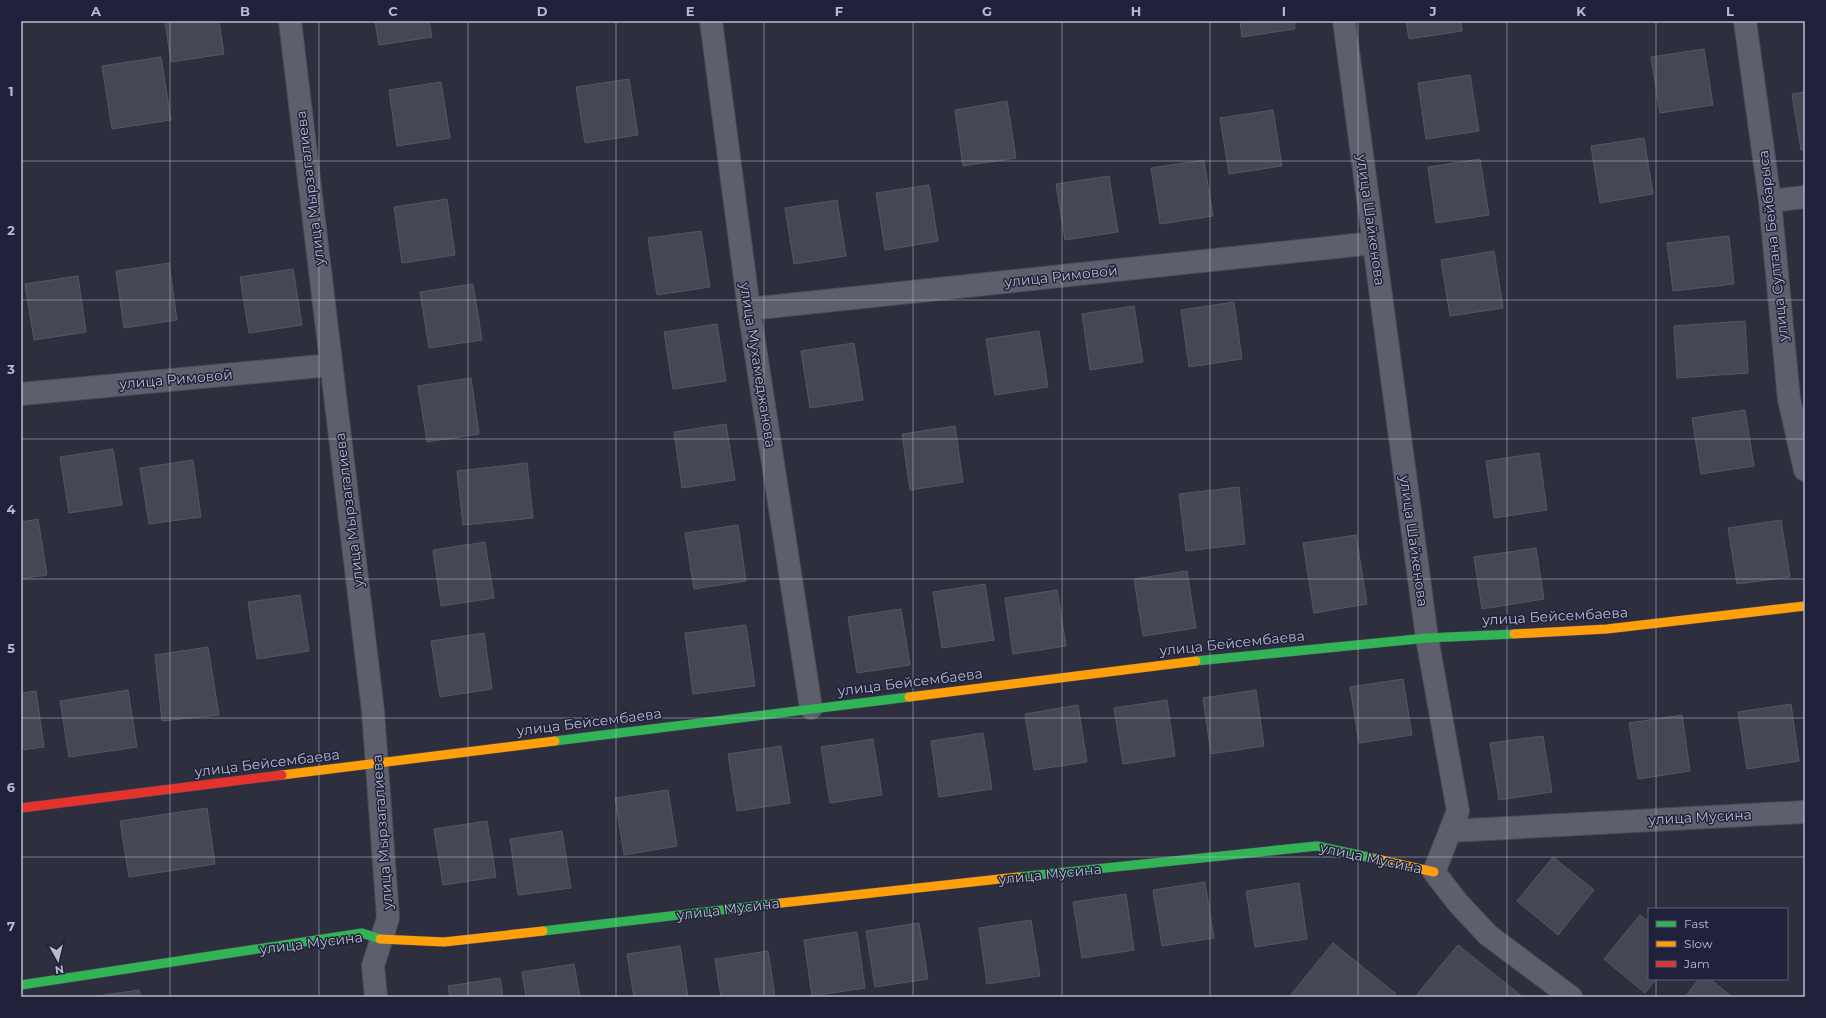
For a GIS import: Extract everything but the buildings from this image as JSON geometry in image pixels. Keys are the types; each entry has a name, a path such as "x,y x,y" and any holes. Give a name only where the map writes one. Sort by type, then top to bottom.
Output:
{"street":[{"name":"улица Мырзагалиева","path":"290,21 373,711 388,918 373,966 376,997"},
{"name":"улица Мухамеджанова","path":"711,21 749,309 811,708"},
{"name":"улица Шайкенова","path":"1344,21 1427,638 1458,811 1434,872"},
{"name":"улица Султана Бейбарыса","path":"1745,21 1770,202 1789,399 1805,470"},
{"path":"1770,202 1805,197"},
{"name":"улица Римовой","path":"749,309 1374,243"},
{"name":"улица Римовой","path":"21,394 331,365"},
{"name":"улица Бейсембаева","path":"21,808 1216,658 1427,638 1607,629 1805,606"},
{"name":"улица Мусина","path":"1450,831 1805,812"},
{"name":"улица Мусина","path":"21,985 362,934 381,939 444,942 851,895 1317,846 1434,872"},
{"path":"1434,872 1458,903 1488,935 1571,997"}],"traffic: fast":[{"path":"1196,661 1427,638 1514,634"},
{"path":"555,741 909,697"},
{"path":"1018,877 1317,846 1377,859"},
{"path":"543,931 781,903"},
{"path":"21,985 362,933 380,939"}],"traffic: slow":[{"path":"1514,634 1607,629 1805,606"},
{"path":"909,697 1196,661"},
{"path":"282,775 555,741"},
{"path":"1377,859 1434,872"},
{"path":"781,903 1018,877"},
{"path":"380,939 444,942 543,931"}],"traffic: jam":[{"path":"21,808 282,775"}]}
